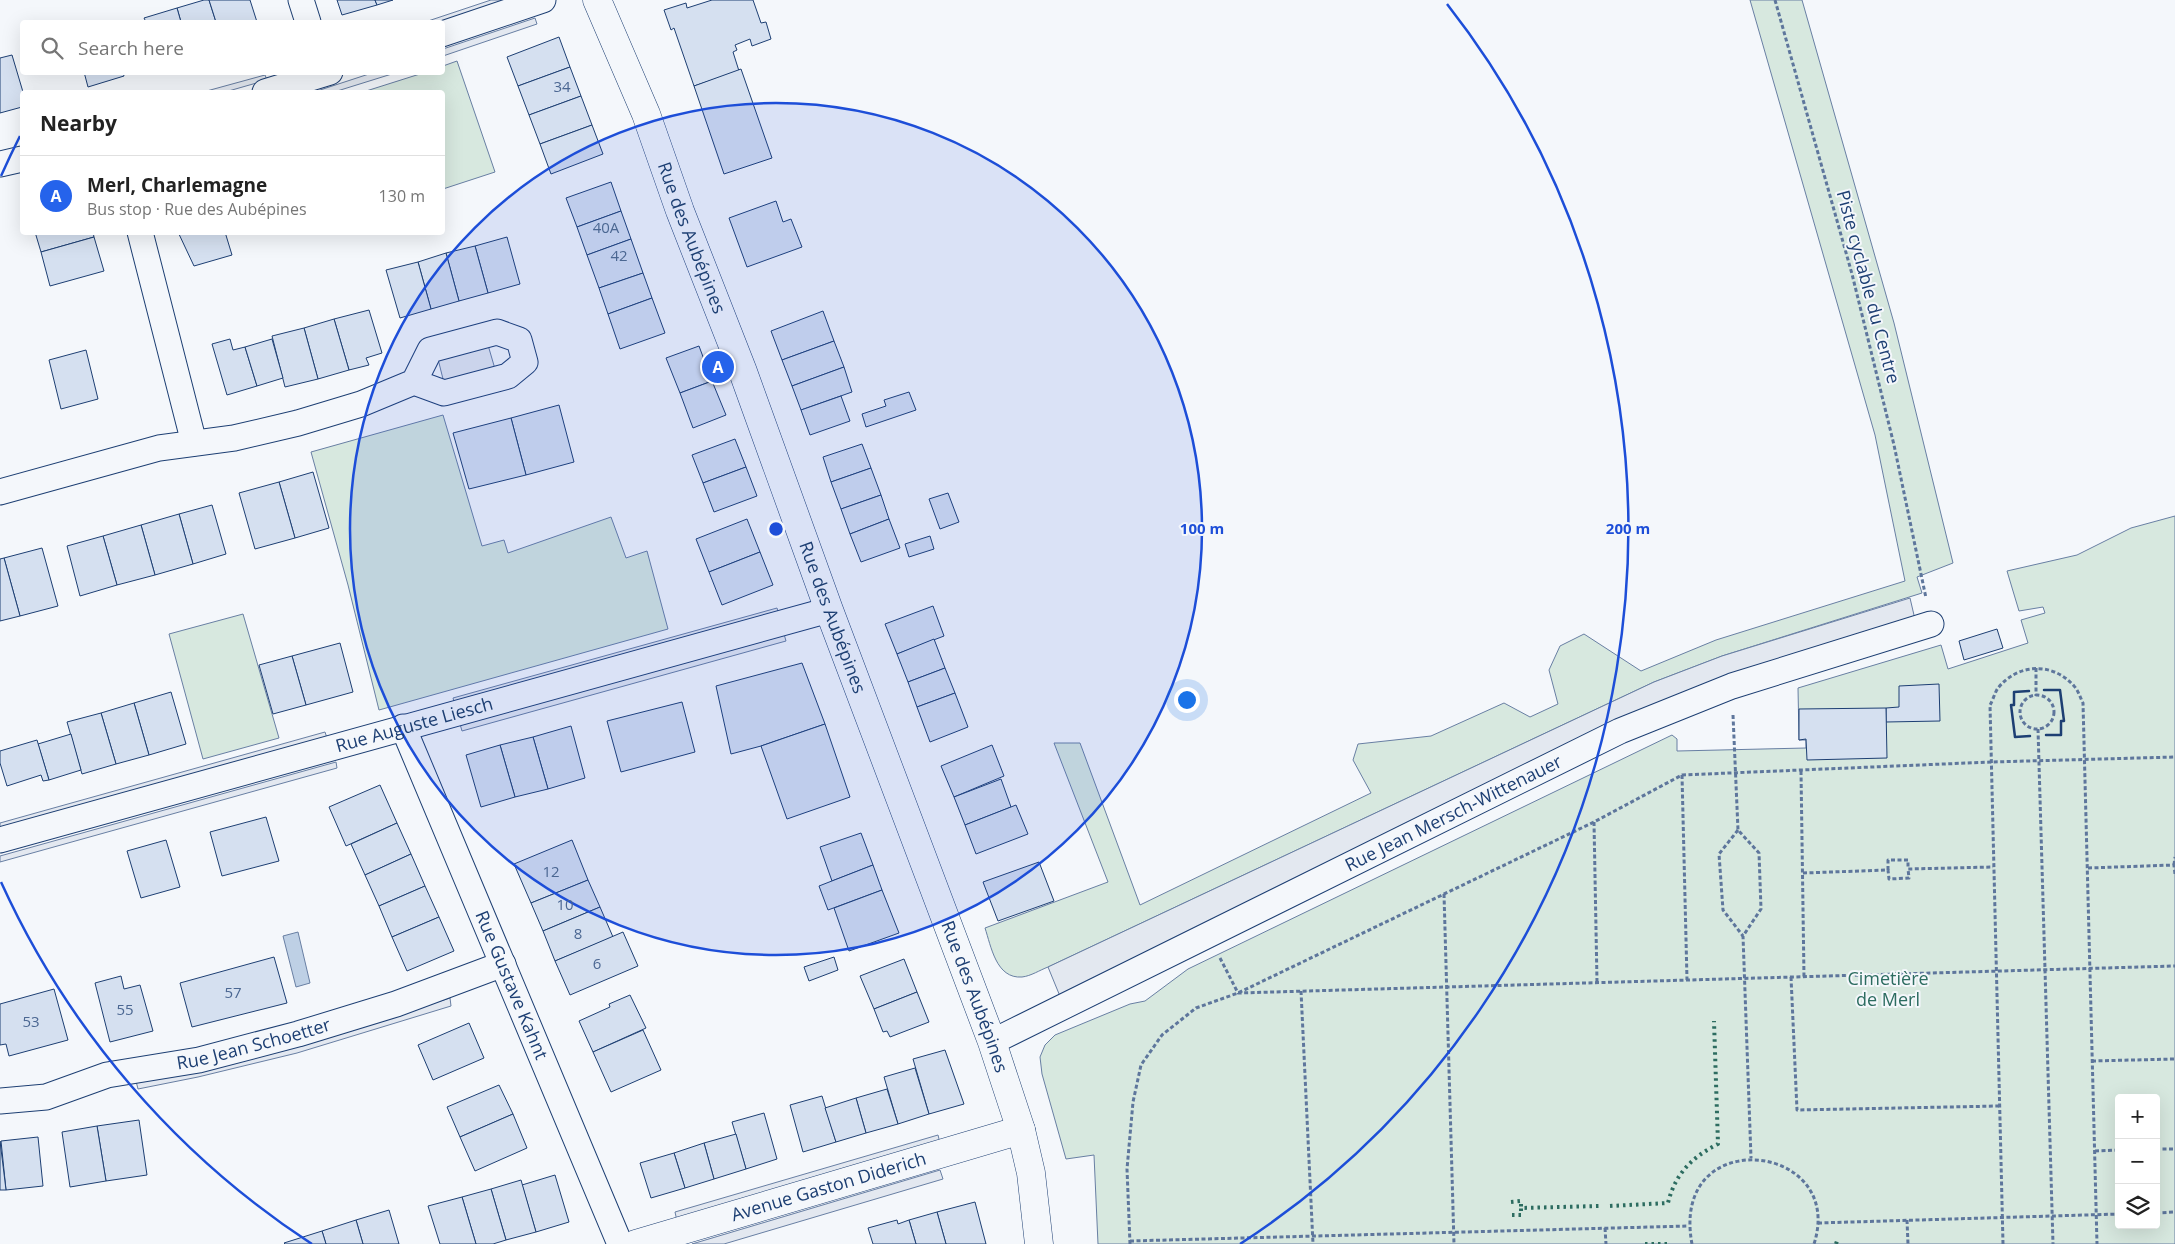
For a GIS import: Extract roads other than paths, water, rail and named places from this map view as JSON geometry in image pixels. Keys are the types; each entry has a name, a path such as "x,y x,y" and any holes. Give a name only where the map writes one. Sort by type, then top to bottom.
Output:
{"street":[{"path":"301,0 307,20"},
{"path":"445,33 543,0"},
{"name":"Rue des Aubépines","path":"597,0 646,114 680,212 742,369 829,610 992,1042 1021,1130 1031,1173 1039,1244"},
{"path":"271,90 319,75"},
{"path":"0,164 20,159"},
{"path":"141,235 194,443"},
{"path":"0,492 159,448 234,438 298,423 361,404 414,382"},
{"name":"Rue Auguste Liesch","path":"0,840 829,610"},
{"name":"Rue Jean Mersch-Wittenauer","path":"992,1042 1620,731 1732,686 1931,624"},
{"name":"Rue Gustave Kahnt","path":"403,727 620,1244"},
{"name":"Rue Jean Schoetter","path":"0,1101 46,1097 107,1074 200,1060 298,1034 396,1004 503,964"},
{"name":"Avenue Gaston Diderich","path":"636,1244 1021,1130"}],"water":[{"path":"298,932 310,983 296,987 283,936"}],"place":[{"name":"Merl, Charlemagne","path":"718,367"}],"park label":[{"name":"Cimetière de Merl","path":"1888,990"}]}
